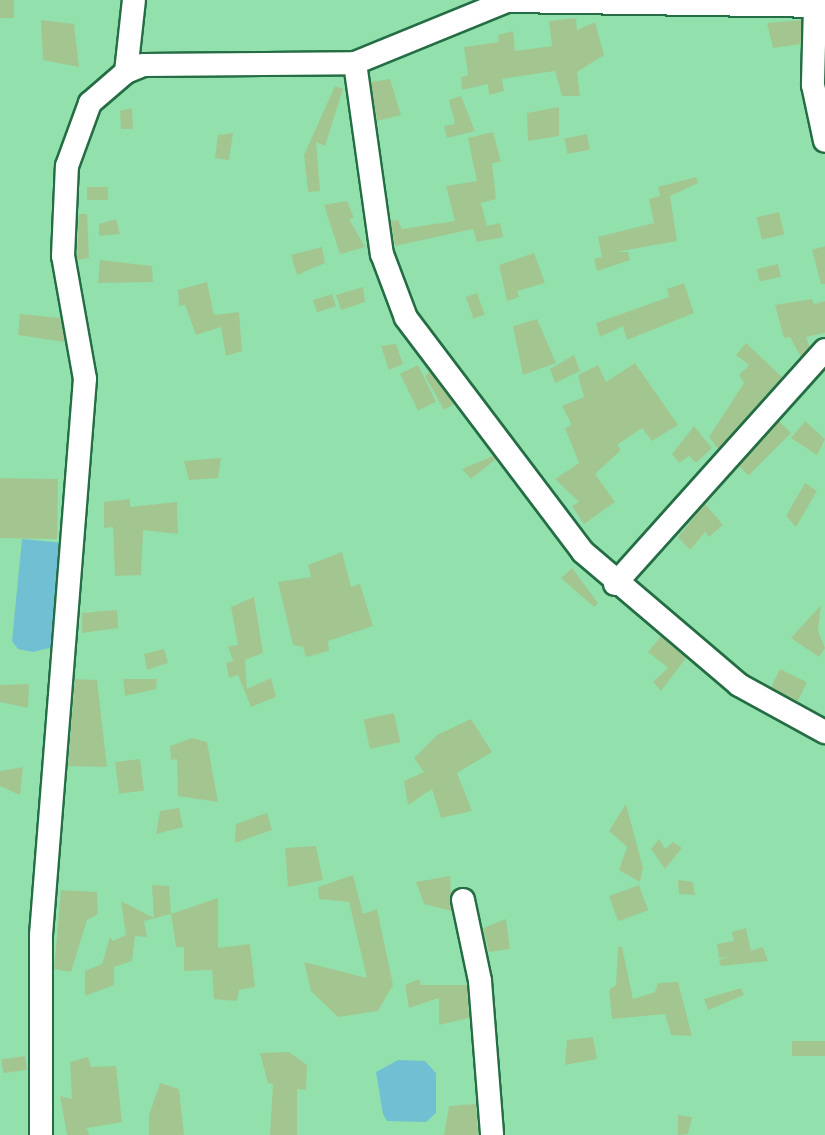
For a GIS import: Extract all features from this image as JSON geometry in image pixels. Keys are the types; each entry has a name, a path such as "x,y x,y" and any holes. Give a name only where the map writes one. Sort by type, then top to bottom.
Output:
{"street":[{"path":"126,72 134,0"},
{"path":"41,1135 41,935 85,379 63,256 68,166 90,103 126,72 143,65 355,63 507,1 820,6 813,85 825,141"},
{"path":"355,63 382,254 406,318 463,387 540,502 615,584 739,685 825,732"},
{"path":"615,584 825,350"},
{"path":"464,900 480,981 492,1135"}],"shaded area":[{"path":"0,0 825,0 825,1135 0,1135"}],"water":[{"path":"22,539 64,543 53,647 33,652 18,649 12,641"},
{"path":"398,1060 425,1061 436,1073 436,1113 426,1122 387,1121 383,1114 376,1072"}],"building":[{"path":"0,0 14,0 14,18 0,18"},
{"path":"576,18 577,30 595,22 604,55 577,72 580,96 562,96 555,71 502,79 504,91 489,95 488,84 462,90 461,77 468,75 464,47 499,42 498,35 513,31 515,51 552,46 549,21"},
{"path":"41,20 74,24 79,67 43,60"},
{"path":"801,20 801,44 773,48 767,23"},
{"path":"390,79 401,115 377,121 371,82"},
{"path":"335,86 343,89 325,146 316,142 320,191 308,192 304,155"},
{"path":"461,96 475,131 447,138 444,126 455,124 449,100"},
{"path":"559,107 559,136 528,141 527,113"},
{"path":"132,108 133,129 121,129 120,111"},
{"path":"493,132 501,162 492,163 496,199 481,203 487,226 500,223 503,237 477,242 473,229 395,246 391,221 398,220 402,229 455,221 446,186 477,181 468,138"},
{"path":"233,133 229,160 215,158 218,135"},
{"path":"587,134 590,150 567,154 564,138"},
{"path":"696,177 698,183 670,196 677,241 616,252 628,252 630,260 597,271 594,259 602,257 598,237 654,223 649,199 660,196 658,187"},
{"path":"87,187 108,187 108,200 87,200"},
{"path":"347,201 354,218 349,219 365,247 340,254 324,205"},
{"path":"779,212 784,234 762,240 757,217"},
{"path":"79,214 87,214 89,258 77,260"},
{"path":"116,219 120,234 99,236 99,224"},
{"path":"825,246 825,284 821,284 812,250"},
{"path":"322,247 325,263 297,275 291,255"},
{"path":"534,253 545,283 517,291 519,297 507,301 499,265"},
{"path":"100,260 152,266 153,282 98,283"},
{"path":"778,264 781,277 759,282 757,269"},
{"path":"207,282 214,315 239,312 242,351 226,356 221,327 196,335 185,305 179,306 178,290"},
{"path":"684,283 694,313 627,340 623,326 600,337 596,323 669,297 667,289"},
{"path":"363,287 365,302 341,310 336,295"},
{"path":"477,293 485,315 474,319 466,297"},
{"path":"332,294 336,306 317,313 313,300"},
{"path":"812,299 814,304 825,301 825,333 806,337 810,347 801,357 790,337 784,338 775,305"},
{"path":"20,314 60,318 65,342 18,335"},
{"path":"537,319 556,363 523,375 513,326"},
{"path":"746,343 782,377 718,449 709,437 744,383 739,375 749,365 736,355"},
{"path":"396,344 403,364 389,370 381,346"},
{"path":"574,355 580,371 555,383 550,369"},
{"path":"635,363 678,425 652,441 642,428 617,445 621,450 595,474 615,502 584,524 572,506 579,502 555,479 579,463 565,428 572,425 562,406 584,397 578,375 598,365 606,382"},
{"path":"418,365 436,402 418,411 400,374"},
{"path":"430,372 454,404 444,410 425,376"},
{"path":"779,421 791,433 749,475 737,463"},
{"path":"805,421 825,439 817,455 791,438"},
{"path":"694,426 712,448 696,463 689,456 679,463 672,454"},
{"path":"493,456 496,459 471,479 462,469"},
{"path":"221,458 218,478 189,480 184,461"},
{"path":"0,478 58,479 57,539 0,538"},
{"path":"805,483 817,491 796,527 786,516"},
{"path":"130,499 130,507 177,502 178,534 143,530 141,575 115,576 113,527 104,528 104,502"},
{"path":"705,504 723,525 709,537 705,532 690,550 678,537"},
{"path":"342,552 351,587 360,584 373,626 328,641 329,651 306,657 303,647 293,645 278,582 311,577 308,565"},
{"path":"572,568 598,603 594,607 561,578"},
{"path":"254,597 263,653 245,660 247,689 271,678 276,697 251,707 238,675 229,678 226,663 233,661 228,646 238,645 231,607"},
{"path":"821,605 818,631 825,648 819,657 791,638"},
{"path":"117,610 118,628 82,633 82,613"},
{"path":"661,636 686,658 661,691 653,682 668,668 648,652"},
{"path":"164,649 168,663 147,670 144,654"},
{"path":"780,669 807,682 798,701 771,688"},
{"path":"75,679 97,680 107,767 68,766"},
{"path":"123,679 157,679 156,689 125,696"},
{"path":"29,684 28,708 0,702 0,685"},
{"path":"394,713 400,742 370,749 364,719"},
{"path":"471,719 492,752 457,773 472,811 441,818 432,789 408,805 404,781 424,772 414,758 437,735"},
{"path":"192,738 207,742 218,802 178,796 177,759 171,760 170,746"},
{"path":"140,759 144,791 119,794 115,762"},
{"path":"23,767 20,795 0,786 0,771"},
{"path":"626,804 643,868 640,882 619,870 627,847 609,831"},
{"path":"179,808 183,827 156,834 160,811"},
{"path":"267,813 272,830 235,843 236,824"},
{"path":"659,839 665,849 673,842 682,848 665,869 651,849"},
{"path":"316,846 323,880 288,887 285,848"},
{"path":"353,875 363,914 377,909 393,985 378,1011 338,1017 311,991 304,962 367,978 349,902 319,899 318,887"},
{"path":"450,876 452,911 424,904 416,882"},
{"path":"678,880 693,882 695,895 679,894"},
{"path":"152,885 169,886 171,914 144,921 147,937 135,936 132,961 114,967 114,985 85,996 85,971 102,964 110,937 113,941 126,935 121,901 154,918"},
{"path":"639,885 648,910 618,921 609,896"},
{"path":"61,890 97,892 98,914 87,920 71,972 54,969"},
{"path":"218,898 218,948 250,944 255,987 239,990 237,1001 214,999 212,970 184,971 184,947 176,947 171,914"},
{"path":"506,919 510,949 489,952 483,928"},
{"path":"746,928 751,951 763,947 768,961 721,966 719,960 729,957 719,958 717,944 734,941 732,932"},
{"path":"618,947 622,947 633,999 655,992 658,983 678,982 692,1036 671,1035 665,1014 612,1019 609,990 616,985"},
{"path":"419,979 421,985 467,985 469,1018 439,1025 439,998 409,1008 405,985"},
{"path":"741,988 744,995 708,1010 704,999"},
{"path":"593,1037 597,1059 565,1065 567,1040"},
{"path":"792,1041 825,1041 825,1056 792,1056"},
{"path":"289,1052 307,1065 306,1090 297,1089 297,1135 270,1135 273,1084 268,1083 260,1053"},
{"path":"25,1056 27,1070 3,1073 1,1059"},
{"path":"88,1057 91,1067 116,1066 122,1122 87,1128 89,1135 67,1135 60,1096 72,1099 70,1062"},
{"path":"160,1083 179,1089 184,1135 149,1135 149,1115"},
{"path":"476,1104 478,1135 444,1135 449,1106"},
{"path":"678,1115 692,1117 688,1134 678,1135"}]}
